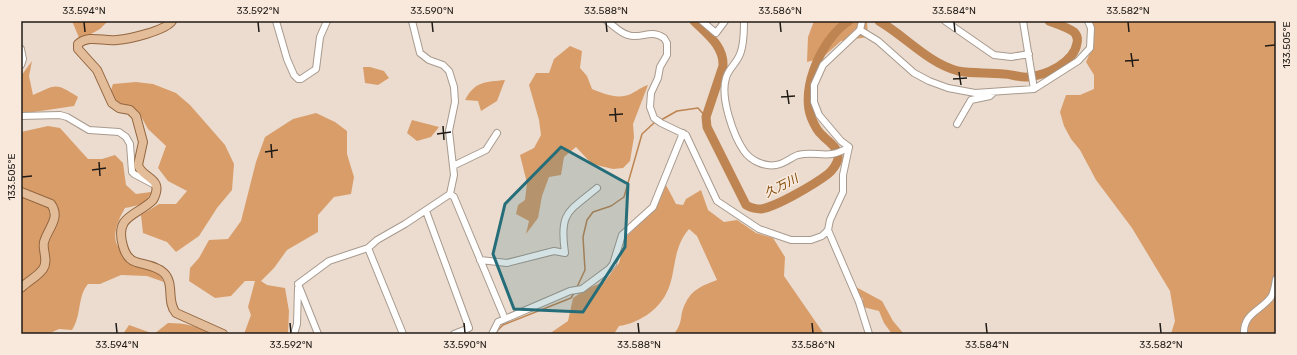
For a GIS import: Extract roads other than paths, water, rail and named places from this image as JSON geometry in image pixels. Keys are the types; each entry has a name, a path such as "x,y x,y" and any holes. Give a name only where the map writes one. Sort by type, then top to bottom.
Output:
{"main road":[{"path":"172,21 166,26 150,32 116,41 85,39 78,44 78,49 97,70 112,103 119,108 130,110 136,116 143,142 138,165 142,173 152,178 156,186 153,200 128,216 121,230 120,237 124,250 132,261 158,268 165,273 170,283 172,308 176,313 223,334"},
{"path":"21,192 50,204 55,212 53,222 44,242 45,265 39,274 21,288"}],"street":[{"path":"276,21 291,69 298,79 301,79 316,69 320,37 327,21"},
{"path":"298,284 328,262 368,248 377,240 426,211 450,194 454,175 449,131 455,102 454,87 449,71 444,65 429,60 420,53 412,21"},
{"path":"607,21 627,35 636,36 653,33 664,38 667,43 667,56 660,67 658,78 651,93 650,107 654,118 686,135 717,201 758,229 800,241 822,236 828,230 830,220 843,192 846,148 819,116 814,102 814,85 823,65 861,25 914,74 948,88 975,93 994,92 1033,85 1078,61 1090,48 1091,28 1088,21"},
{"path":"702,21 716,33 725,21"},
{"path":"744,21 741,54 726,78 725,101 732,125 744,151 752,159 760,163 776,165 787,162 798,155 831,155 846,148"},
{"path":"945,21 994,55 1012,57 1029,54"},
{"path":"1023,21 1033,85"},
{"path":"21,49 23,59 21,65"},
{"path":"957,124 971,100 990,96 994,92"},
{"path":"21,116 60,115 67,117 89,130 119,132 126,137 130,144 132,172 156,186"},
{"path":"453,166 486,150 497,133"},
{"path":"492,334 498,322 570,291 579,290 609,269 613,264 622,235 653,207 683,133"},
{"path":"480,260 507,263 554,251 565,253 562,232 568,212 597,188"},
{"path":"450,194 454,197 505,319"},
{"path":"426,211 470,331 454,334"},
{"path":"828,230 858,302 869,334"},
{"path":"368,248 403,334"},
{"path":"1244,334 1246,322 1249,316 1266,303 1272,296 1276,279"},
{"path":"294,334 297,324 298,284"},
{"path":"298,284 318,334"}],"waterway":[{"name":"久万川","path":"694,21 718,46 723,59 723,66 706,117 707,127 746,205 761,209 785,200 814,183 830,173 837,163 838,155 835,148 818,131 811,117 808,105 809,92 811,78 823,50 839,28 849,21"},
{"name":"久万川","path":"879,21 927,56 947,67 964,72 998,73 1025,77 1035,76 1051,71 1065,62 1075,50 1077,36 1074,32 1049,21"},
{"path":"661,120 677,111 698,108 706,117"},
{"path":"577,287 585,270 583,237 587,220 593,212 611,206 624,197 642,134 655,122"},
{"path":"495,333 503,325 571,298 574,293"}]}
